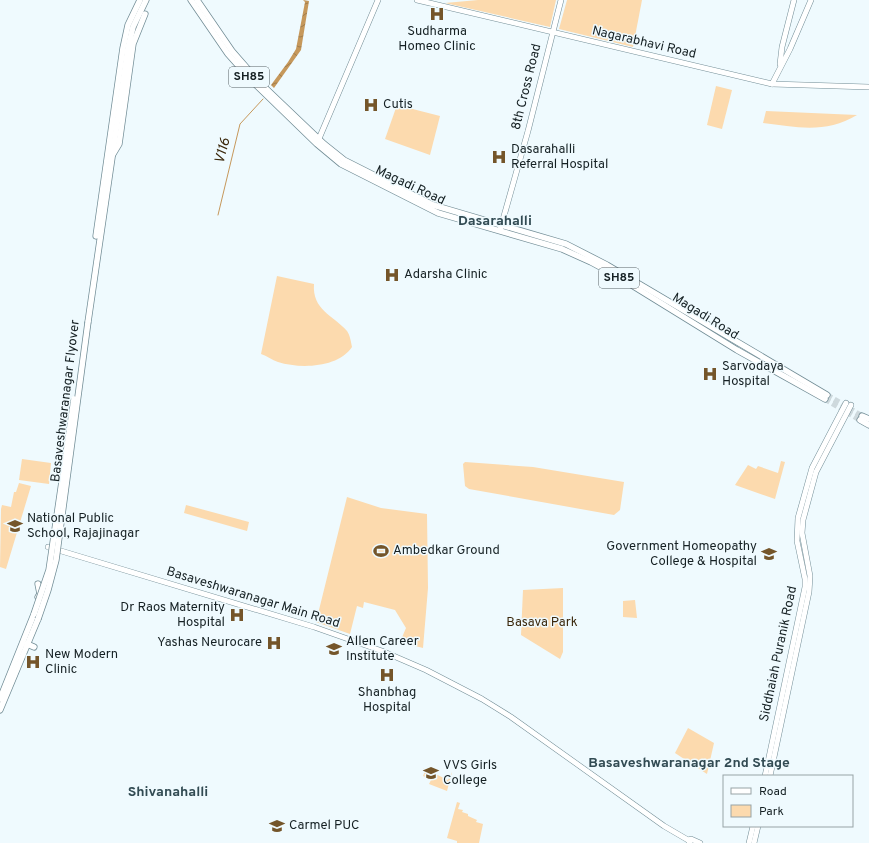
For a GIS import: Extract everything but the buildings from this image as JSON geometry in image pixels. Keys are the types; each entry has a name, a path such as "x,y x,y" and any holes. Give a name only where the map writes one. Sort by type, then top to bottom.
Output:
{"main road":[{"path":"107,156 123,48 128,25 140,0"},
{"path":"107,156 133,27 146,0"},
{"name":"Magadi Road","path":"191,0 228,54 252,81 318,142 344,160 396,188 434,205 500,228 566,244 607,265 826,397"},
{"name":"Magadi Road","path":"198,0 232,51 318,142"},
{"path":"318,142 378,0"},
{"name":"Nagarabhavi Road","path":"417,0 772,84 869,87"},
{"name":"8th Cross Road","path":"500,228 528,131 561,0"},
{"path":"780,67 782,47 794,0"},
{"path":"772,84 811,1"},
{"path":"107,156 120,144 133,44 145,14"},
{"name":"Basaveshwaranagar Flyover","path":"86,322 107,156"},
{"name":"Basaveshwaranagar Flyover","path":"6,691 27,644 56,560 107,156"},
{"name":"Siddhaiah Puranik Road","path":"765,775 805,587 805,579 797,541 798,518 812,468 848,404 816,472 803,520 802,533 810,576 809,592 770,775"},
{"path":"869,419 861,418 869,425"},
{"name":"Basaveshwaranagar Main Road","path":"48,547 314,628 382,651 426,670 488,702 664,826 689,841 692,839 700,843"},
{"path":"0,710 26,635 28,622 40,594 38,584"},
{"name":"Basaveshwaranagar Flyover","path":"26,635 36,616"},
{"path":"27,644 34,647"},
{"path":"0,699 6,691"},
{"path":"749,843 753,827"},
{"path":"754,843 758,827"}],"green space":[{"path":"478,0 556,0 550,27 445,3"},
{"path":"567,0 642,0 633,47 559,29"},
{"path":"716,86 732,90 722,129 707,125"},
{"path":"397,105 440,116 430,155 385,139"},
{"path":"766,111 857,115 834,125 811,128 763,123"},
{"path":"277,276 314,284 314,293 320,306 349,334 352,347 346,354 328,363 297,366 278,362 261,354"},
{"path":"22,459 51,463 49,484 19,480"},
{"path":"781,461 785,462 775,499 735,485 748,465 756,469 758,466 778,473"},
{"path":"465,462 533,467 624,482 620,510 614,515 469,489 465,486 463,464"},
{"path":"19,483 31,486 6,569 0,567 1,509 2,505 11,507 14,492 16,492"},
{"name":"Ambedkar Ground","path":"347,497 381,508 427,514 428,588 423,648 400,642 406,628 395,610 364,602 363,608 357,606 350,634 316,622"},
{"path":"186,505 249,522 247,531 184,513"},
{"name":"Basava Park","path":"563,588 563,652 560,659 521,635 523,590"},
{"path":"635,600 637,618 623,617 623,601"},
{"path":"688,728 714,743 707,774 675,753"},
{"path":"423,768 448,780 452,772 447,791 429,784 431,780 423,776 425,771"},
{"path":"457,802 460,803 458,809 463,810 462,812 477,820 476,822 483,824 479,843 457,843 457,841 447,838"}],"water":[{"path":"303,0 309,1 301,50 274,88 271,85 296,49 305,2"}],"waterway":[{"name":"V116","path":"218,215 240,124 263,99"}],"tunnel":[{"path":"827,395 862,416"},
{"path":"825,399 860,420"}],"place":[{"name":"Sudharma Homeo Clinic","path":"437,14"},
{"name":"Cutis","path":"371,105"},
{"name":"Dasarahalli Referral Hospital","path":"499,157"},
{"name":"Adarsha Clinic","path":"392,275"},
{"name":"Sarvodaya Hospital","path":"710,374"},
{"name":"National Public School, Rajajinagar","path":"15,526"},
{"name":"Ambedkar Ground","path":"381,551"},
{"name":"Government Homeopathy College & Hospital","path":"769,554"},
{"name":"Dr Raos Maternity Hospital","path":"237,615"},
{"name":"Yashas Neurocare","path":"274,643"},
{"name":"Allen Career Institute","path":"334,649"},
{"name":"New Modern Clinic","path":"33,662"},
{"name":"Shanbhag Hospital","path":"387,675"},
{"name":"VVS Girls College","path":"431,773"},
{"name":"Carmel PUC","path":"277,826"}],"district":[{"name":"Dasarahalli","path":"495,221"},
{"name":"Basaveshwaranagar 2nd Stage","path":"689,763"},
{"name":"Shivanahalli","path":"168,792"}]}
